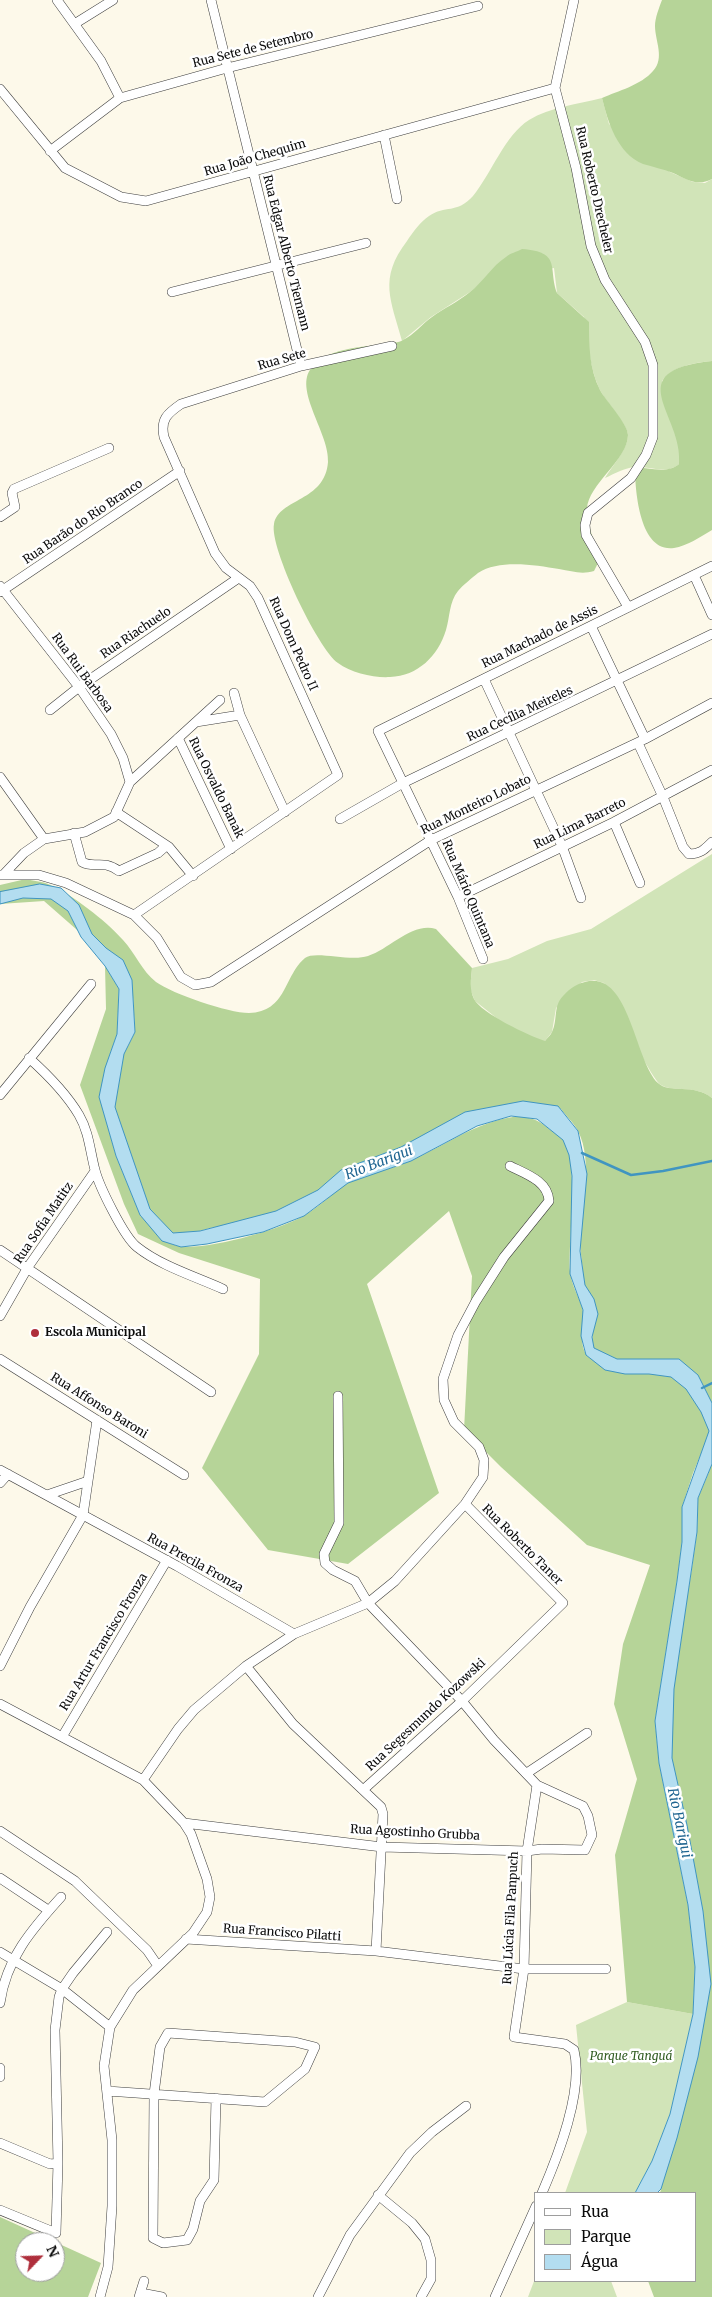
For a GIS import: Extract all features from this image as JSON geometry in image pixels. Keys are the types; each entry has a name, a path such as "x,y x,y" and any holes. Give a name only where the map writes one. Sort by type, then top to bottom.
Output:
{"street":[{"path":"57,0 76,23 101,61 120,98"},
{"path":"76,23 112,0"},
{"name":"Rua Edgar Alberto Tiemann","path":"211,0 301,366"},
{"name":"Rua Roberto Drecheler","path":"574,0 555,88 576,168 591,246 605,280 645,342 653,365 653,437 646,455 631,478 588,513 585,526 586,535 628,607"},
{"name":"Rua Sete de Setembro","path":"50,151 120,98 227,68 478,6"},
{"name":"Rua João Chequim","path":"0,89 65,168 120,197 146,201 555,88"},
{"path":"384,135 397,199"},
{"path":"172,292 366,243"},
{"name":"Rua Sete","path":"181,404 301,366 392,346"},
{"name":"Rua Dom Pedro II","path":"181,404 166,414 162,426 164,436 215,553 226,568 238,579 250,586 258,598 338,775 285,812"},
{"path":"0,517 15,507 12,493 14,489 109,448"},
{"name":"Rua Barão do Rio Branco","path":"1,590 180,472"},
{"name":"Rua Machado de Assis","path":"378,731 712,566"},
{"path":"694,575 712,615"},
{"name":"Rua Riachuelo","path":"50,710 78,687 238,579"},
{"name":"Rua Rui Barbosa","path":"1,590 78,687 115,742 123,758 130,782"},
{"path":"591,626 618,681 683,847 689,854 702,852 712,842"},
{"name":"Rua Cecília Meireles","path":"340,819 403,783 618,681 712,634"},
{"path":"484,679 562,846 580,898"},
{"path":"1,875 39,875 66,883 134,916 285,812 240,715 234,693"},
{"path":"1,875 24,853 44,839 84,832 114,817 130,782 220,700"},
{"name":"Rua Monteiro Lobato","path":"134,916 157,938 182,977 195,985 211,982 431,840 641,741 712,703"},
{"path":"196,722 240,715"},
{"name":"Rua Mário Quintana","path":"378,731 458,897 483,959"},
{"name":"Rua Osvaldo Banak","path":"178,738 231,849"},
{"name":"Rua Lima Barreto","path":"458,897 664,797 712,770"},
{"path":"0,777 44,839"},
{"path":"116,812 166,846 193,876"},
{"path":"614,822 640,883"},
{"path":"74,833 82,862 86,864 108,864 119,871 158,853 166,846"},
{"path":"0,1095 90,984"},
{"path":"30,1058 56,1082 80,1116 91,1144 95,1171 122,1229 135,1246 154,1259 223,1289"},
{"path":"143,1780 194,1710 246,1666 294,1634 368,1602 395,1582 464,1504 484,1477 484,1460 478,1447 454,1422 444,1400 443,1379 458,1334 476,1301 504,1257 550,1201 549,1193 544,1185 526,1173 510,1166"},
{"name":"Rua Sofia Matitz","path":"0,1316 28,1267 95,1171"},
{"path":"0,1250 28,1267 211,1392"},
{"name":"Rua Affonso Baroni","path":"0,1359 184,1475"},
{"path":"338,1396 339,1523 324,1554 325,1563 333,1570 355,1581 368,1602 462,1701 494,1740 537,1785"},
{"path":"0,1666 30,1606 83,1515 97,1420"},
{"path":"0,1484 4,1472"},
{"name":"Rua Precila Fronza","path":"4,1472 167,1560 294,1634"},
{"path":"47,1495 88,1481"},
{"name":"Rua Roberto Taner","path":"464,1504 562,1603"},
{"name":"Rua Artur Francisco Fronza","path":"62,1737 167,1560"},
{"name":"Rua Segesmundo Kozowski","path":"376,1951 383,1814 376,1801 363,1790 462,1701 562,1603"},
{"path":"246,1666 293,1724 363,1790"},
{"path":"0,1704 143,1780 184,1823 191,1834 208,1879 210,1897 207,1912 186,1939 133,1990 110,2027 104,2066 112,2140 112,2206 108,2267 100,2297"},
{"path":"527,1773 587,1733"},
{"name":"Rua Agostinho Grubba","path":"184,1823 382,1847 527,1851 542,1849 585,1850 592,1835 588,1816 583,1806 537,1785"},
{"name":"Rua Lúcia Fila Panpuch","path":"537,1785 527,1851 524,1969 514,2037 565,2044 574,2050 578,2063 572,2104 556,2161 542,2192"},
{"path":"0,1831 75,1881 147,1950 158,1966"},
{"path":"0,1878 48,1910"},
{"path":"0,2004 4,1984 13,1960 30,1930 61,1897"},
{"path":"0,2210 56,2233 58,2163 55,2030 62,1989 107,1932"},
{"name":"Rua Francisco Pilatti","path":"186,1939 376,1951 524,1969 606,1969"},
{"path":"0,1952 62,1989 110,2027"},
{"path":"106,2091 154,2094 216,2098 264,2102 304,2069 315,2047 296,2042 168,2033 160,2047 154,2094 153,2238 163,2243 188,2240 200,2201 214,2180 216,2098"},
{"path":"0,2068 0,2077"},
{"path":"318,2297 350,2234 410,2153 432,2132 466,2106"},
{"path":"0,2143 50,2164 58,2163"},
{"path":"378,2195 412,2223 425,2240 431,2260 431,2280 421,2297"},
{"path":"495,2297 534,2210"},
{"path":"144,2282 140,2295 162,2297"}],"green space":[{"path":"662,0 712,0 712,179 707,181 692,181 634,159 620,145 615,136 602,98 642,80 657,66 659,55 655,23"},
{"path":"602,98 609,124 670,172 693,182 705,183 712,179 712,361 691,364 678,369 662,381 681,452 679,464 664,470 632,467 605,478 623,451 628,434 599,388 591,362 584,317 557,293 554,268 481,283 431,317 402,341 389,290 392,267 417,227 426,218 435,213 467,202 480,187 505,145 520,127 529,120 546,112"},
{"path":"522,249 535,251 548,258 553,269 557,293 589,322 590,356 596,382 627,430 628,435 622,454 594,490 587,509 588,522 599,561 594,571 585,573 517,564 487,569 478,573 455,595 447,625 438,648 426,663 418,669 400,676 390,677 370,676 349,670 329,654 319,639 297,597 274,536 274,524 278,516 284,509 319,485 325,475 328,462 324,439 307,390 307,379 310,370 324,357 334,353 397,342 407,338 432,317 470,292 509,254"},
{"path":"712,361 712,530 684,545 674,548 662,547 653,541 641,518 636,490 635,467 664,470 679,464 678,446 662,398 661,385 667,374 684,366"},
{"path":"712,854 712,1098 699,1091 666,1087 656,1080 604,983 594,980 582,982 556,1008 552,1032 545,1041 534,1041 513,1031 475,1001 470,989 472,968 508,959 547,941 591,929"},
{"path":"26,879 45,883 58,889 98,916 116,932 156,982 201,1002 228,1010 249,1013 261,1011 278,1000 298,965 305,958 317,955 352,958 368,956 418,929 436,929 472,968 472,995 478,1005 495,1017 545,1041 552,1032 558,1004 566,993 574,986 585,982 603,983 614,991 623,1005 643,1057 658,1083 669,1088 698,1091 712,1098 712,1452 708,1437 693,1473 682,1507 682,1542 655,1721 659,1763 688,1905 695,1967 693,2014 627,2002 615,1855 637,1779 614,1704 623,1644 650,1565 587,1545 501,1467 464,1430 472,1276 449,1211 367,1284 439,1493 348,1564 268,1550 202,1468 259,1354 260,1279 179,1253 138,1234 124,1204 80,1085 106,1009 105,966 119,989 117,1034 109,1057 128,1046 135,1032 133,997 84,936 44,901 0,904 0,885","holes":["532,1105 561,1109 578,1131 583,1143 586,1171 580,1242 581,1281 595,1314 590,1358 583,1348 583,1311 570,1271 571,1166 568,1151 560,1136 535,1120 523,1117 509,1118 480,1126 410,1161 380,1171 433,1137 504,1111","104,1112 142,1216 141,1217 116,1156","333,1194 309,1213 294,1221 244,1238 191,1247 166,1242 156,1234 165,1241 210,1228 279,1219"]},
{"path":"712,1452 712,2297 654,2297 648,2282 697,2282 697,2192 660,2192 695,2059 704,1982 699,1905 673,1792 666,1723 697,1532 698,1498 709,1472"},
{"name":"Parque Tanguá","path":"627,2002 693,2014 670,2114 652,2161 636,2192 565,2192 587,2132 576,2025"},
{"path":"0,2217 33,2232 15,2232 15,2282 65,2282 65,2247 101,2263 88,2297 0,2297"},
{"path":"534,2281 611,2282 617,2297 528,2297"}],"water":[{"name":"Rio Barigui","path":"40,884 61,888 79,905 92,934 106,948 123,960 132,980 135,1032 124,1054 115,1107 150,1209 173,1233 200,1231 276,1211 318,1190 341,1170 401,1147 465,1112 523,1101 558,1106 578,1131 587,1174 580,1251 585,1285 594,1299 598,1314 592,1337 594,1348 617,1359 679,1359 698,1375 712,1403 712,1464 698,1498 697,1532 674,1689 672,1758 703,1911 711,1984 698,2057 677,2138 661,2189 658,2192 636,2192 652,2161 670,2114 693,2014 695,1967 688,1905 659,1763 655,1721 682,1542 682,1507 709,1431 701,1412 686,1389 671,1377 649,1374 625,1374 605,1370 586,1355 581,1336 583,1310 570,1274 572,1176 569,1155 563,1140 537,1119 511,1116 477,1126 411,1161 348,1183 304,1216 263,1232 207,1244 181,1247 162,1241 140,1215 116,1156 99,1097 105,1068 117,1034 119,989 105,966 81,937 68,911 51,899 23,898 0,904 0,892"}],"waterway":[{"path":"582,1153 631,1175 663,1171 712,1161"},
{"path":"702,1388 712,1383"}],"place":[{"name":"Escola Municipal","path":"35,1333"}]}
